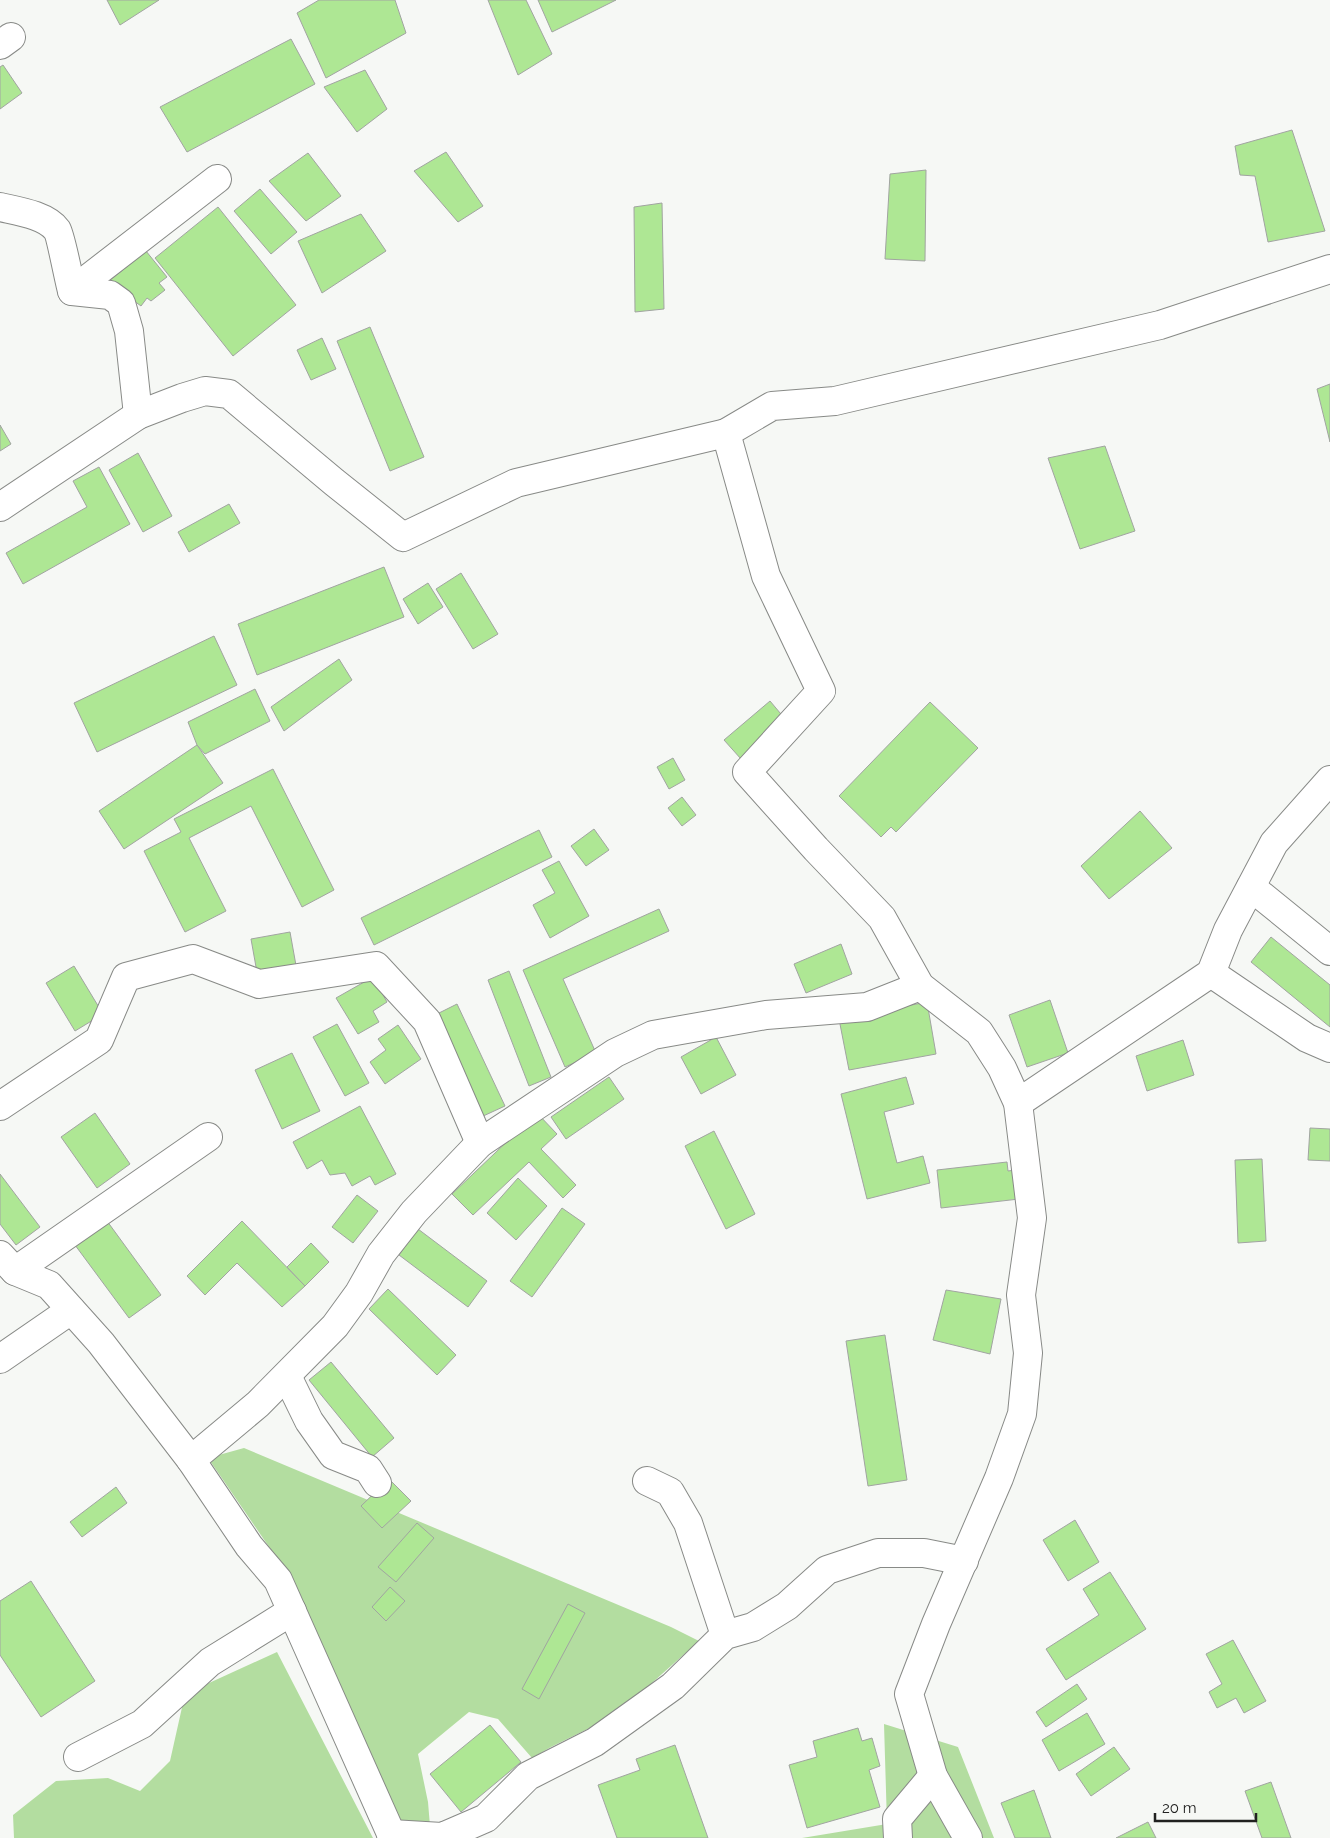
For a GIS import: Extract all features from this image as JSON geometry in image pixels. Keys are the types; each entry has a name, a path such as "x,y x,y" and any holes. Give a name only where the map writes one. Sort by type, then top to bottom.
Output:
{"street":[{"path":"72,291 217,179"},
{"path":"0,207 29,214 46,221 58,231 72,291"},
{"path":"0,507 138,415 205,391 229,394 403,537 516,483 726,433 772,406 835,401 1160,325 1330,269"},
{"path":"72,291 110,295 121,303 129,331 138,415"},
{"path":"726,433 766,576 821,691 748,772 816,849 882,918 920,986 979,1032 1002,1068 1018,1103 1032,1218 1021,1295 1028,1353 1022,1414 999,1478 936,1624 909,1694 933,1776 968,1838"},
{"path":"1018,1103 1211,973 1228,930 1274,843 1330,780"},
{"path":"1251,887 1330,951"},
{"path":"0,1106 99,1040 126,977 193,959 259,984 376,966 427,1021 480,1143"},
{"path":"1211,973 1307,1038 1330,1048"},
{"path":"191,1460 258,1404 335,1326 358,1293 380,1254 414,1212 480,1143 616,1052 653,1035 766,1015 867,1007 920,986"},
{"path":"7,1263 208,1137"},
{"path":"7,1263 49,1285 100,1343 191,1460 248,1546 278,1580 392,1836 442,1836 486,1818 528,1776 595,1742 673,1686 725,1635 753,1627 787,1606 827,1570 878,1553 924,1553 964,1561"},
{"path":"0,1359 71,1310"},
{"path":"287,1376 309,1421 333,1455 368,1469 377,1483"},
{"path":"647,1481 670,1492 688,1523 725,1635"},
{"path":"78,1757 142,1724 210,1662 292,1611"},
{"path":"898,1838 897,1819 933,1776"}],"green space":[{"path":"244,1448 671,1627 699,1641 616,1715 532,1758 498,1719 469,1712 418,1754 428,1802 430,1826 398,1823 289,1576 208,1458"},
{"path":"277,1652 373,1838 14,1838 13,1815 56,1781 108,1778 140,1791 170,1761 185,1694"},
{"path":"884,1724 958,1747 994,1838 802,1838 887,1824"}],"building":[{"path":"107,0 159,0 120,25"},
{"path":"319,0 395,0 406,33 326,78 297,13"},
{"path":"488,0 526,0 552,54 518,75"},
{"path":"538,0 616,0 552,32"},
{"path":"291,39 315,84 187,152 160,107"},
{"path":"3,65 22,93 0,109 0,67"},
{"path":"365,70 387,109 357,132 324,87"},
{"path":"1292,130 1325,231 1268,242 1255,176 1240,175 1235,146"},
{"path":"446,152 483,206 458,222 414,171"},
{"path":"308,153 341,196 306,221 269,181"},
{"path":"926,170 925,261 885,259 890,174"},
{"path":"260,189 297,232 271,254 234,211"},
{"path":"662,203 664,309 635,312 634,207"},
{"path":"218,207 296,305 233,356 155,258"},
{"path":"361,214 386,251 322,293 298,241"},
{"path":"146,251 167,277 159,283 165,290 151,301 147,298 141,306 108,282"},
{"path":"370,327 424,457 390,471 337,341"},
{"path":"322,338 336,369 311,380 297,350"},
{"path":"1330,384 1330,442 1317,389"},
{"path":"0,425 11,444 0,451"},
{"path":"1105,446 1135,531 1080,549 1048,458"},
{"path":"138,453 172,516 143,532 109,470"},
{"path":"99,467 130,524 23,584 6,553 87,507 73,481"},
{"path":"229,504 240,523 189,552 178,532"},
{"path":"384,567 404,617 257,675 238,624"},
{"path":"461,573 498,634 473,649 436,589"},
{"path":"428,583 443,607 418,624 403,599"},
{"path":"214,636 237,685 97,752 74,703"},
{"path":"339,659 352,680 284,731 271,707"},
{"path":"255,689 270,721 205,754 197,745 188,722"},
{"path":"770,701 786,720 741,759 724,740"},
{"path":"930,702 978,748 896,832 891,827 881,837 839,796"},
{"path":"197,745 223,783 124,849 99,811"},
{"path":"673,758 685,780 669,789 657,767"},
{"path":"273,769 334,890 302,907 251,806 189,838 226,911 185,932 144,851 181,832 174,819"},
{"path":"682,797 696,815 682,826 668,808"},
{"path":"1140,811 1172,848 1109,899 1081,866"},
{"path":"594,829 609,850 586,866 571,846"},
{"path":"539,830 552,857 374,945 361,918"},
{"path":"559,861 589,916 550,938 533,905 555,893 542,870"},
{"path":"659,909 669,931 563,979 596,1053 565,1067 523,970"},
{"path":"290,932 297,971 258,978 251,939"},
{"path":"1271,937 1330,985 1330,1027 1251,962"},
{"path":"841,944 852,974 806,993 794,964"},
{"path":"74,966 103,1014 75,1031 46,983"},
{"path":"509,971 551,1077 529,1086 488,980"},
{"path":"373,977 387,1002 373,1011 379,1022 358,1034 336,998"},
{"path":"1050,1000 1068,1053 1027,1067 1009,1015"},
{"path":"927,1002 936,1054 849,1070 839,1019"},
{"path":"457,1004 505,1106 481,1117 433,1016"},
{"path":"337,1024 369,1083 345,1096 313,1037"},
{"path":"398,1025 421,1059 385,1084 370,1062 386,1050 378,1039"},
{"path":"716,1037 736,1075 701,1094 681,1057"},
{"path":"1183,1040 1194,1075 1147,1091 1136,1056"},
{"path":"292,1053 320,1111 282,1129 255,1070"},
{"path":"609,1077 624,1099 566,1139 551,1117"},
{"path":"906,1077 914,1104 884,1112 897,1163 923,1156 930,1183 867,1199 841,1094"},
{"path":"360,1106 396,1174 375,1185 370,1176 352,1186 345,1173 330,1175 322,1160 307,1169 293,1142"},
{"path":"95,1113 130,1164 97,1188 61,1137"},
{"path":"537,1113 557,1134 541,1149 576,1185 563,1198 529,1162 473,1215 452,1194"},
{"path":"1310,1128 1330,1129 1330,1161 1308,1160"},
{"path":"714,1131 755,1214 726,1229 685,1146"},
{"path":"1262,1159 1266,1241 1238,1243 1235,1160"},
{"path":"1007,1162 1008,1171 1015,1170 1019,1199 941,1208 937,1170"},
{"path":"0,1174 40,1227 16,1245 0,1224"},
{"path":"518,1178 547,1206 516,1240 487,1213"},
{"path":"357,1195 378,1211 353,1243 332,1227"},
{"path":"562,1208 585,1224 532,1297 510,1281"},
{"path":"107,1221 161,1295 129,1318 75,1245"},
{"path":"242,1221 305,1286 282,1307 237,1263 205,1295 187,1276"},
{"path":"418,1229 487,1281 468,1307 399,1255"},
{"path":"311,1243 329,1262 305,1286 287,1267"},
{"path":"388,1289 456,1355 437,1375 369,1309"},
{"path":"946,1290 1001,1299 990,1354 933,1340"},
{"path":"885,1335 907,1480 868,1486 846,1341"},
{"path":"331,1362 394,1438 372,1457 309,1380"},
{"path":"389,1479 411,1501 382,1528 361,1506"},
{"path":"116,1487 127,1503 82,1537 70,1522"},
{"path":"1075,1520 1099,1562 1068,1581 1043,1540"},
{"path":"417,1523 434,1538 396,1582 378,1567"},
{"path":"1110,1572 1146,1629 1066,1680 1046,1649 1099,1615 1083,1589"},
{"path":"31,1581 95,1681 41,1717 0,1655 0,1601"},
{"path":"390,1587 405,1601 386,1621 372,1607"},
{"path":"568,1604 585,1613 539,1699 522,1689"},
{"path":"1233,1640 1266,1701 1244,1713 1236,1698 1217,1708 1209,1692 1222,1684 1206,1654"},
{"path":"1077,1684 1087,1699 1046,1727 1036,1712"},
{"path":"1087,1713 1105,1744 1059,1771 1042,1740"},
{"path":"490,1725 521,1762 461,1812 430,1774"},
{"path":"858,1728 862,1741 872,1738 880,1766 869,1770 880,1807 807,1828 789,1765 817,1757 813,1741"},
{"path":"675,1745 708,1838 617,1838 598,1785 640,1770 636,1759"},
{"path":"1114,1747 1130,1769 1091,1796 1076,1774"},
{"path":"1271,1782 1291,1838 1262,1838 1245,1791"},
{"path":"1034,1790 1051,1838 1015,1838 1001,1803"},
{"path":"1148,1822 1156,1838 1116,1838"}]}
